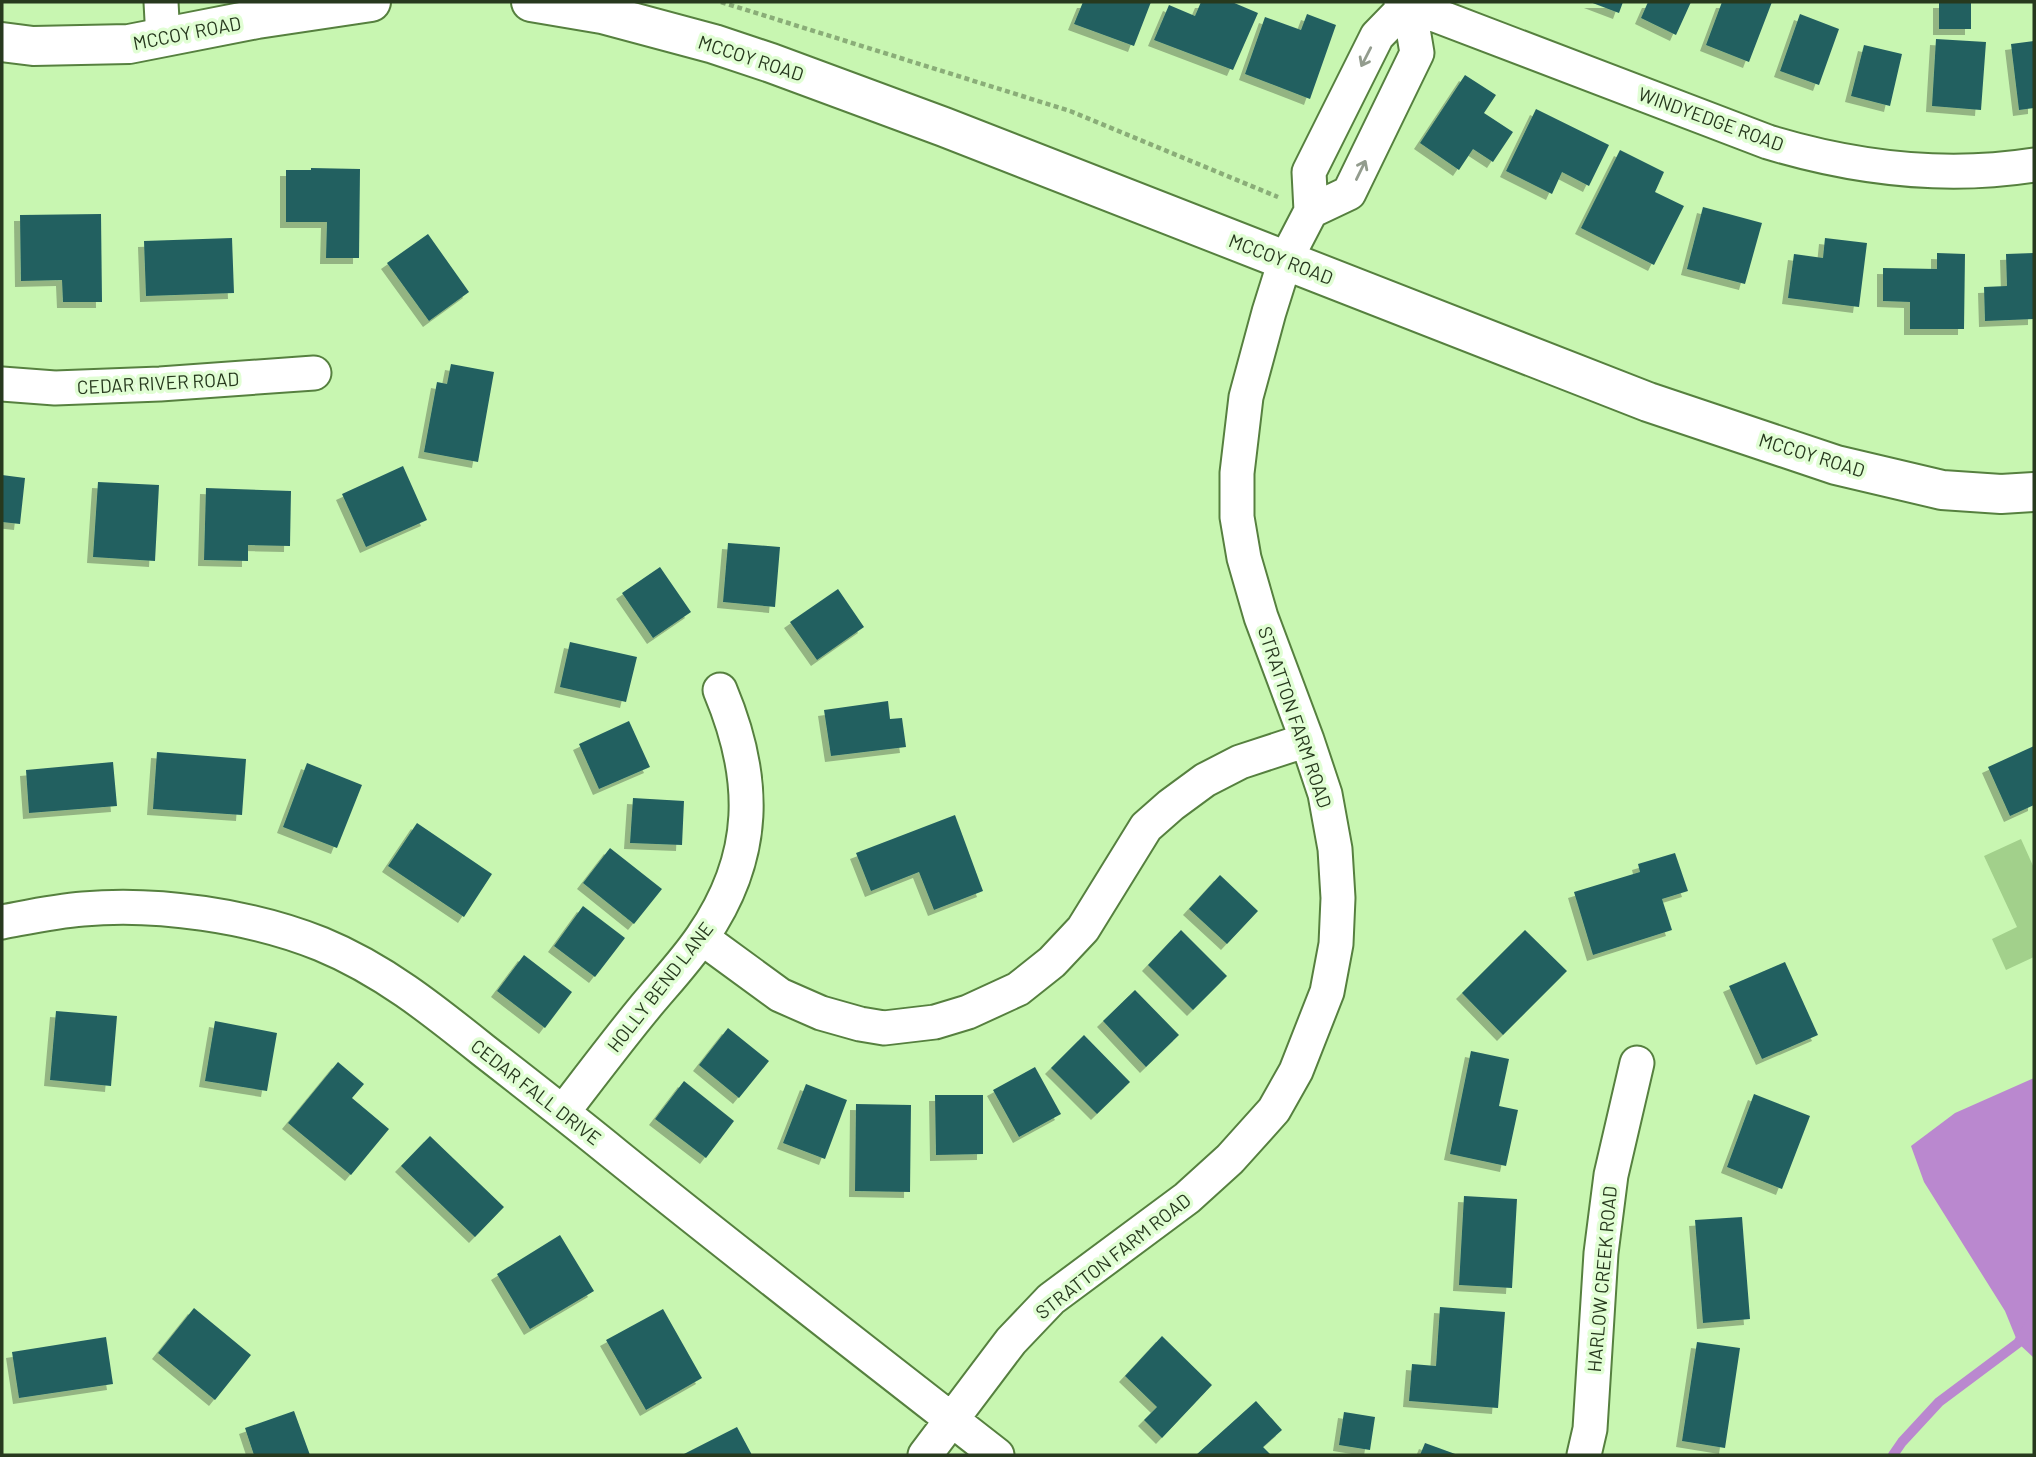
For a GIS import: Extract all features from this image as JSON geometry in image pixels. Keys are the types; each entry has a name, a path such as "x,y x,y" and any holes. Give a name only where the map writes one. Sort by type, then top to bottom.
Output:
{"main road":[{"name":"MCCOY ROAD","path":"2,42 33,46 129,44 257,19 371,2"},
{"name":"MCCOY ROAD","path":"531,2 602,14 714,44 771,63 944,127 1648,402 1836,465 1942,490 2001,494 2034,492"}],"street":[{"path":"161,2 163,39"},
{"path":"1406,3 1417,53 1349,193 1311,211 1308,172 1377,36 1406,3"},
{"name":"WINDYEDGE ROAD","path":"1406,3 1768,142 1805,153 1903,170 1961,171 2013,169 2034,165"},
{"name":"STRATTON FARM ROAD","path":"925,1455 1011,1341 1051,1299 1187,1198 1230,1160 1274,1110 1296,1071 1327,992 1336,944 1338,898 1335,849 1325,794 1261,617 1244,558 1237,517 1237,473 1246,397 1285,261 1311,211"},
{"name":"CEDAR RIVER ROAD","path":"2,383 55,388 314,373"},
{"name":"HOLLY BEND LANE","path":"563,1112 631,1023 702,938 723,903 737,866 746,835 747,796 739,745 720,690"},
{"path":"702,938 780,995 821,1013 860,1024 884,1028 935,1022 968,1012 1018,989 1052,962 1083,929 1146,827 1171,805 1205,779 1240,762 1307,740"},
{"name":"CEDAR FALL DRIVE","path":"2,922 82,909 141,906 199,913 267,927 319,943 369,966 414,995 748,1262 997,1455"},
{"name":"HARLOW CREEK ROAD","path":"1584,1455 1590,1429 1601,1253 1610,1188 1637,1063"}],"path":[{"path":"721,2 1070,111 1311,211"}],"green space":[{"path":"2021,839 2034,868 2034,957 2006,970 1992,939 2017,927 1984,856"}],"shaded area":[{"path":"2034,1078 2034,1358 2018,1343 2005,1311 1924,1182 1911,1146 1955,1113"}],"building":[{"path":"1083,2 1151,2 1134,46 1074,24"},
{"path":"1201,2 1232,2 1258,13 1233,70 1154,40 1169,5 1195,16"},
{"path":"1590,2 1623,2 1619,13"},
{"path":"1648,2 1691,2 1676,35 1641,18"},
{"path":"1722,2 1772,2 1749,62 1706,45"},
{"path":"1939,2 1971,2 1971,29 1939,29"},
{"path":"1307,14 1336,25 1310,99 1245,74 1265,17 1301,30"},
{"path":"1800,14 1839,29 1819,85 1780,71"},
{"path":"1936,39 1986,42 1981,110 1932,106"},
{"path":"2034,41 2034,108 2019,110 2011,44"},
{"path":"1864,45 1902,54 1890,106 1851,96"},
{"path":"1465,75 1496,95 1484,113 1513,132 1493,162 1473,149 1459,170 1420,143"},
{"path":"1536,109 1609,145 1589,186 1562,172 1552,194 1506,171"},
{"path":"1620,150 1664,172 1655,192 1684,206 1654,265 1581,228"},
{"path":"360,169 359,258 326,258 327,222 286,222 286,170"},
{"path":"1703,207 1762,223 1745,284 1687,269"},
{"path":"101,214 102,302 63,302 62,280 21,281 20,215"},
{"path":"428,234 469,292 429,321 387,263"},
{"path":"232,238 234,293 146,296 144,241"},
{"path":"1825,238 1867,243 1859,307 1788,298 1794,254 1823,258"},
{"path":"1937,253 1965,254 1964,329 1910,329 1910,302 1883,301 1883,268 1937,269"},
{"path":"2034,253 2034,319 1985,321 1984,287 2007,286 2006,254"},
{"path":"451,364 494,372 478,462 424,452 437,382 447,384"},
{"path":"403,466 427,520 366,547 342,494"},
{"path":"2,475 25,478 20,524 2,522"},
{"path":"98,482 159,485 155,561 93,557"},
{"path":"206,488 291,491 290,546 248,545 248,561 204,560"},
{"path":"728,543 780,547 775,607 723,602"},
{"path":"660,567 691,612 653,638 622,593"},
{"path":"838,589 864,627 817,660 790,622"},
{"path":"570,642 637,657 626,702 560,687"},
{"path":"888,701 890,719 902,718 906,747 831,756 824,710"},
{"path":"629,721 650,767 599,789 579,744"},
{"path":"2034,746 2034,805 2010,816 1988,767"},
{"path":"157,752 246,759 242,815 153,809"},
{"path":"113,762 117,806 29,813 26,770"},
{"path":"307,763 362,785 337,848 283,827"},
{"path":"633,798 684,801 682,845 630,843"},
{"path":"955,815 983,891 934,910 919,872 871,891 856,853"},
{"path":"417,823 492,874 464,917 388,866"},
{"path":"610,848 662,889 634,924 583,883"},
{"path":"1675,853 1688,891 1662,899 1672,930 1593,955 1574,892 1640,872 1638,864"},
{"path":"1220,875 1258,911 1227,944 1189,909"},
{"path":"583,906 625,938 595,977 554,946"},
{"path":"1181,930 1227,976 1193,1010 1148,965"},
{"path":"1525,930 1567,971 1503,1035 1462,993"},
{"path":"524,955 572,992 545,1028 497,991"},
{"path":"1785,962 1818,1035 1762,1059 1729,986"},
{"path":"1135,990 1179,1035 1146,1067 1103,1021"},
{"path":"56,1011 117,1016 111,1086 50,1080"},
{"path":"215,1021 277,1033 267,1091 205,1081"},
{"path":"728,1028 769,1061 739,1098 699,1065"},
{"path":"1084,1035 1130,1082 1097,1114 1051,1068"},
{"path":"1471,1051 1509,1059 1499,1106 1518,1110 1506,1166 1450,1154"},
{"path":"338,1062 364,1084 352,1098 389,1129 351,1175 288,1123"},
{"path":"1035,1067 1061,1114 1019,1137 993,1090"},
{"path":"684,1081 734,1121 706,1158 655,1119"},
{"path":"806,1084 847,1100 825,1159 783,1143"},
{"path":"1754,1094 1810,1116 1782,1189 1727,1167"},
{"path":"935,1095 983,1095 983,1154 936,1155"},
{"path":"856,1104 911,1105 910,1192 855,1191"},
{"path":"430,1136 504,1207 475,1237 401,1166"},
{"path":"1464,1196 1517,1199 1512,1288 1459,1285"},
{"path":"1742,1217 1750,1319 1703,1323 1695,1220"},
{"path":"560,1235 594,1291 530,1329 497,1274"},
{"path":"1440,1307 1505,1312 1498,1408 1409,1401 1412,1364 1436,1366"},
{"path":"194,1308 251,1355 215,1400 158,1353"},
{"path":"663,1309 702,1378 646,1410 606,1340"},
{"path":"1162,1336 1212,1385 1162,1438 1144,1420 1157,1407 1125,1376"},
{"path":"106,1337 113,1384 19,1398 12,1352"},
{"path":"1697,1342 1740,1348 1725,1448 1682,1441"},
{"path":"1256,1401 1282,1430 1263,1447 1271,1455 1196,1455"},
{"path":"294,1411 310,1455 254,1455 245,1428"},
{"path":"1344,1412 1375,1417 1370,1450 1339,1445"},
{"path":"737,1427 752,1455 682,1455"},
{"path":"1425,1443 1458,1455 1420,1455"}],"waterway":[{"path":"1893,1455 1939,1402 2018,1343 2034,1318"}]}
